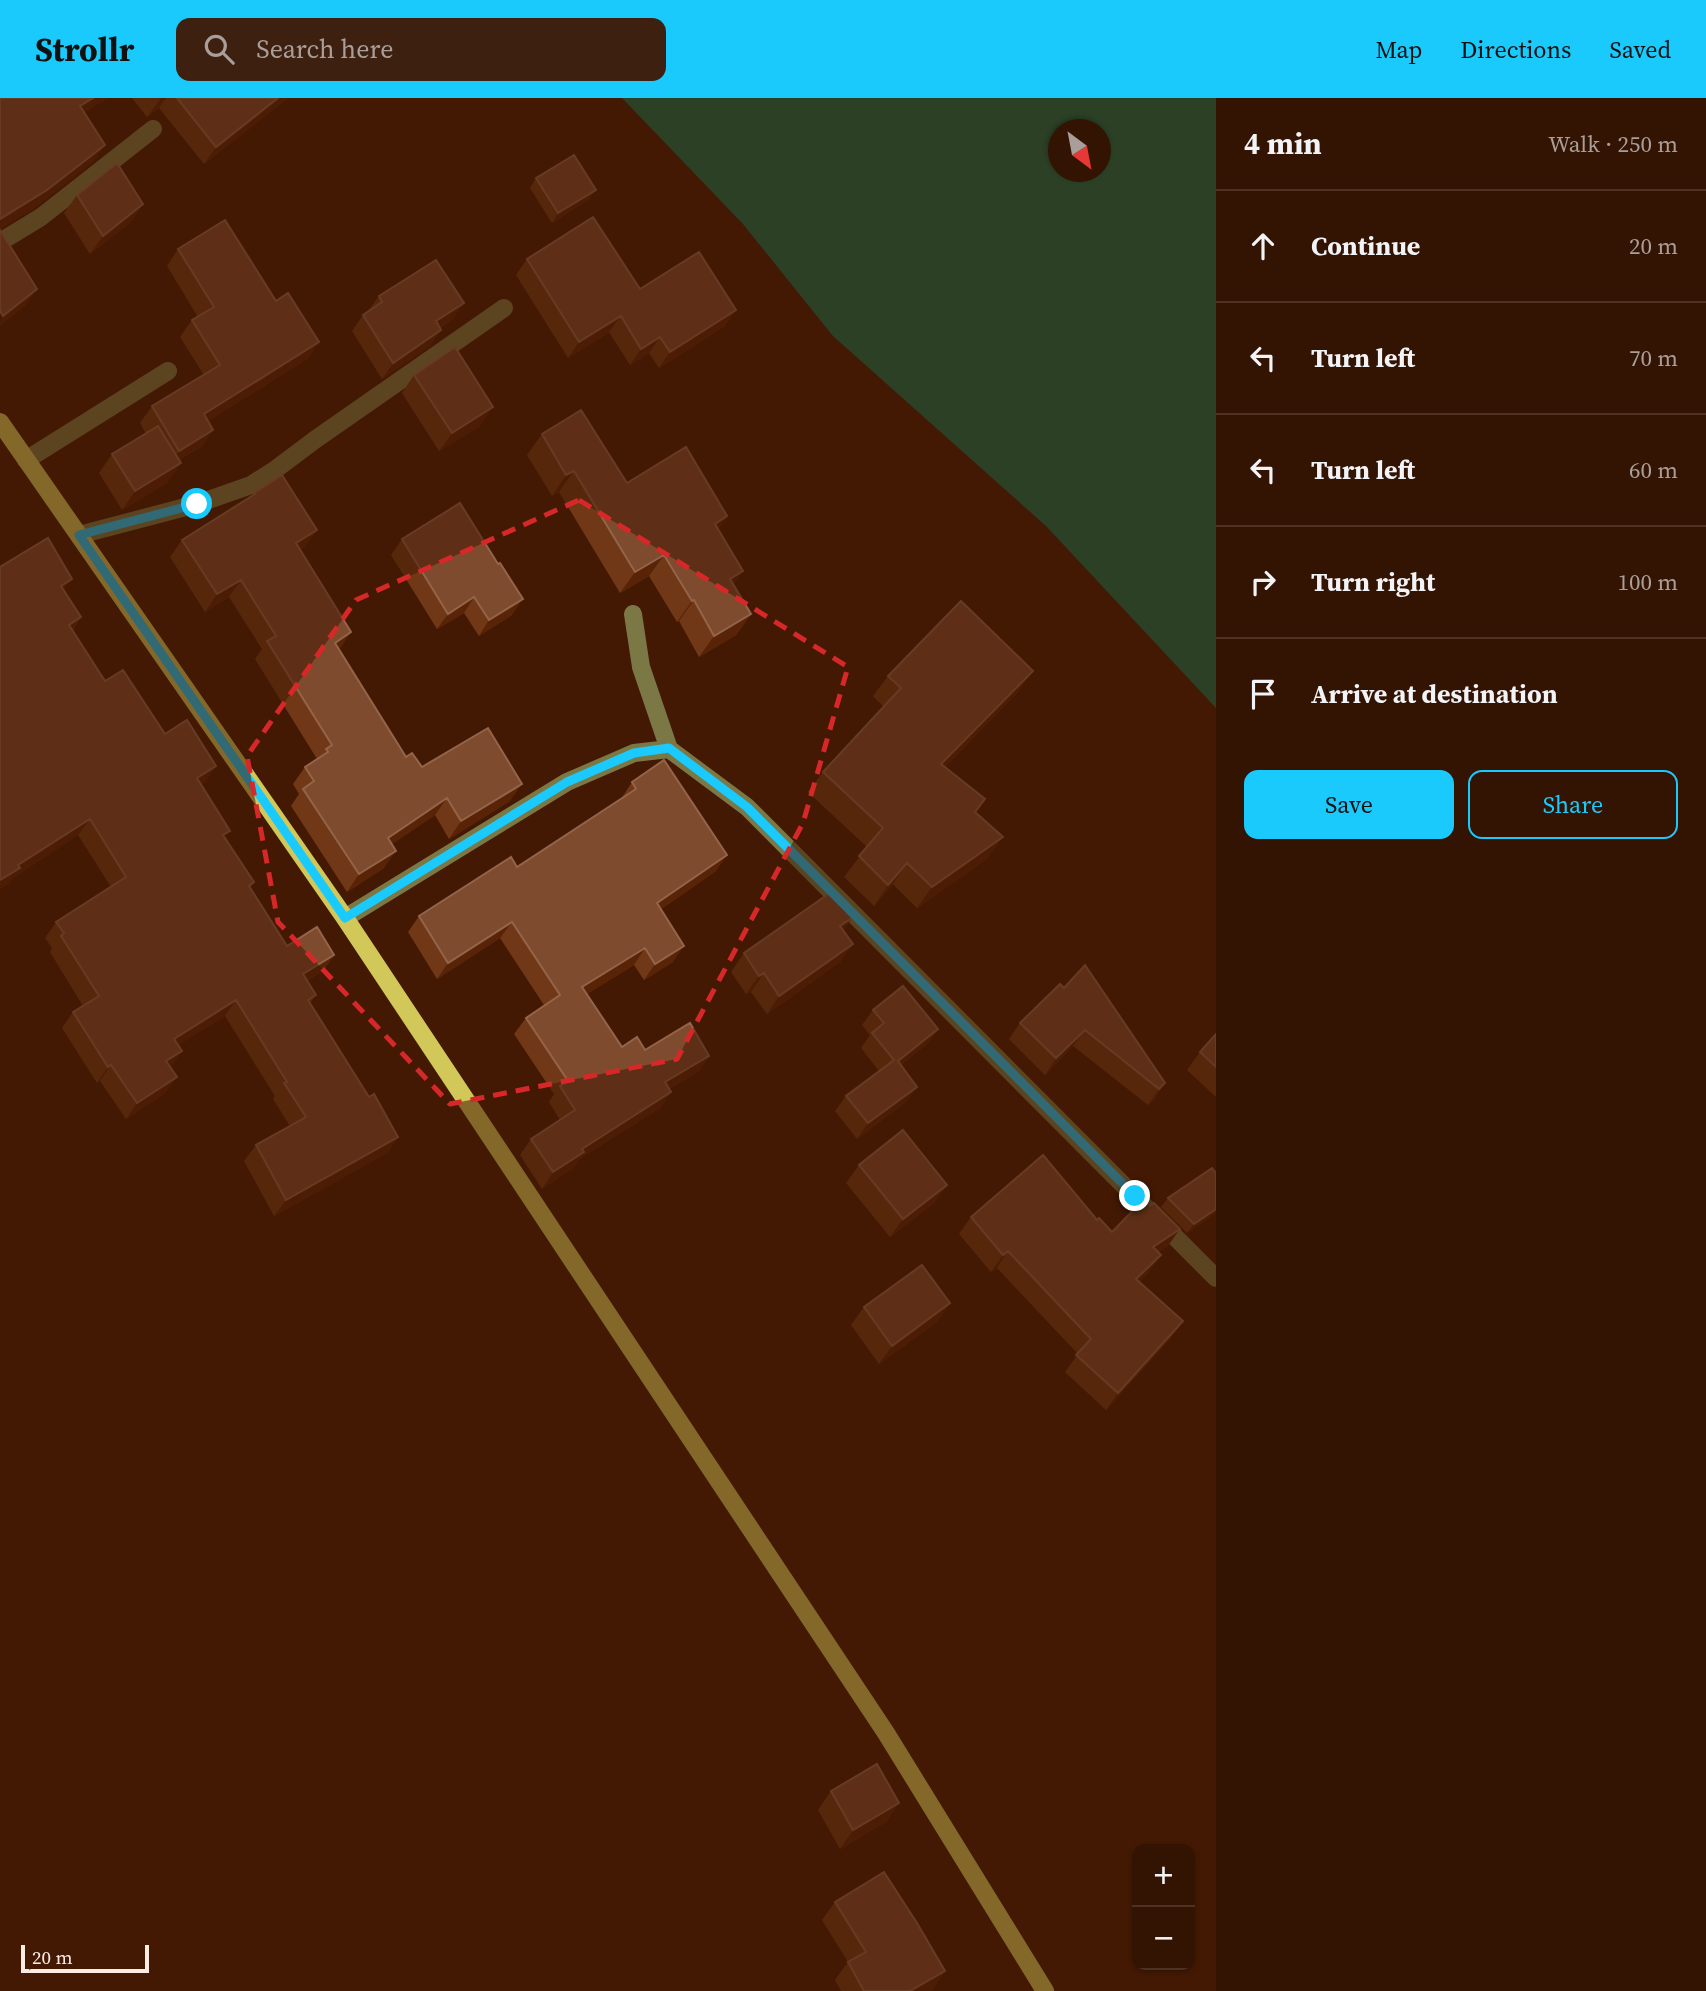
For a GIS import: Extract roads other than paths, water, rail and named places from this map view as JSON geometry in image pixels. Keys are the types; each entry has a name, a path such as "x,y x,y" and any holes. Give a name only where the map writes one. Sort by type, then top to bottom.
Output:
{"main road":[{"path":"0,422 345,918 886,1733 1045,1991"}],"street":[{"path":"0,242 41,217 153,129"},
{"path":"79,535 197,504 251,485 504,308"},
{"path":"26,460 168,371"},
{"path":"633,614 641,667 669,748 747,807 1216,1278"},
{"path":"345,918 567,782 634,753 669,748"}]}
